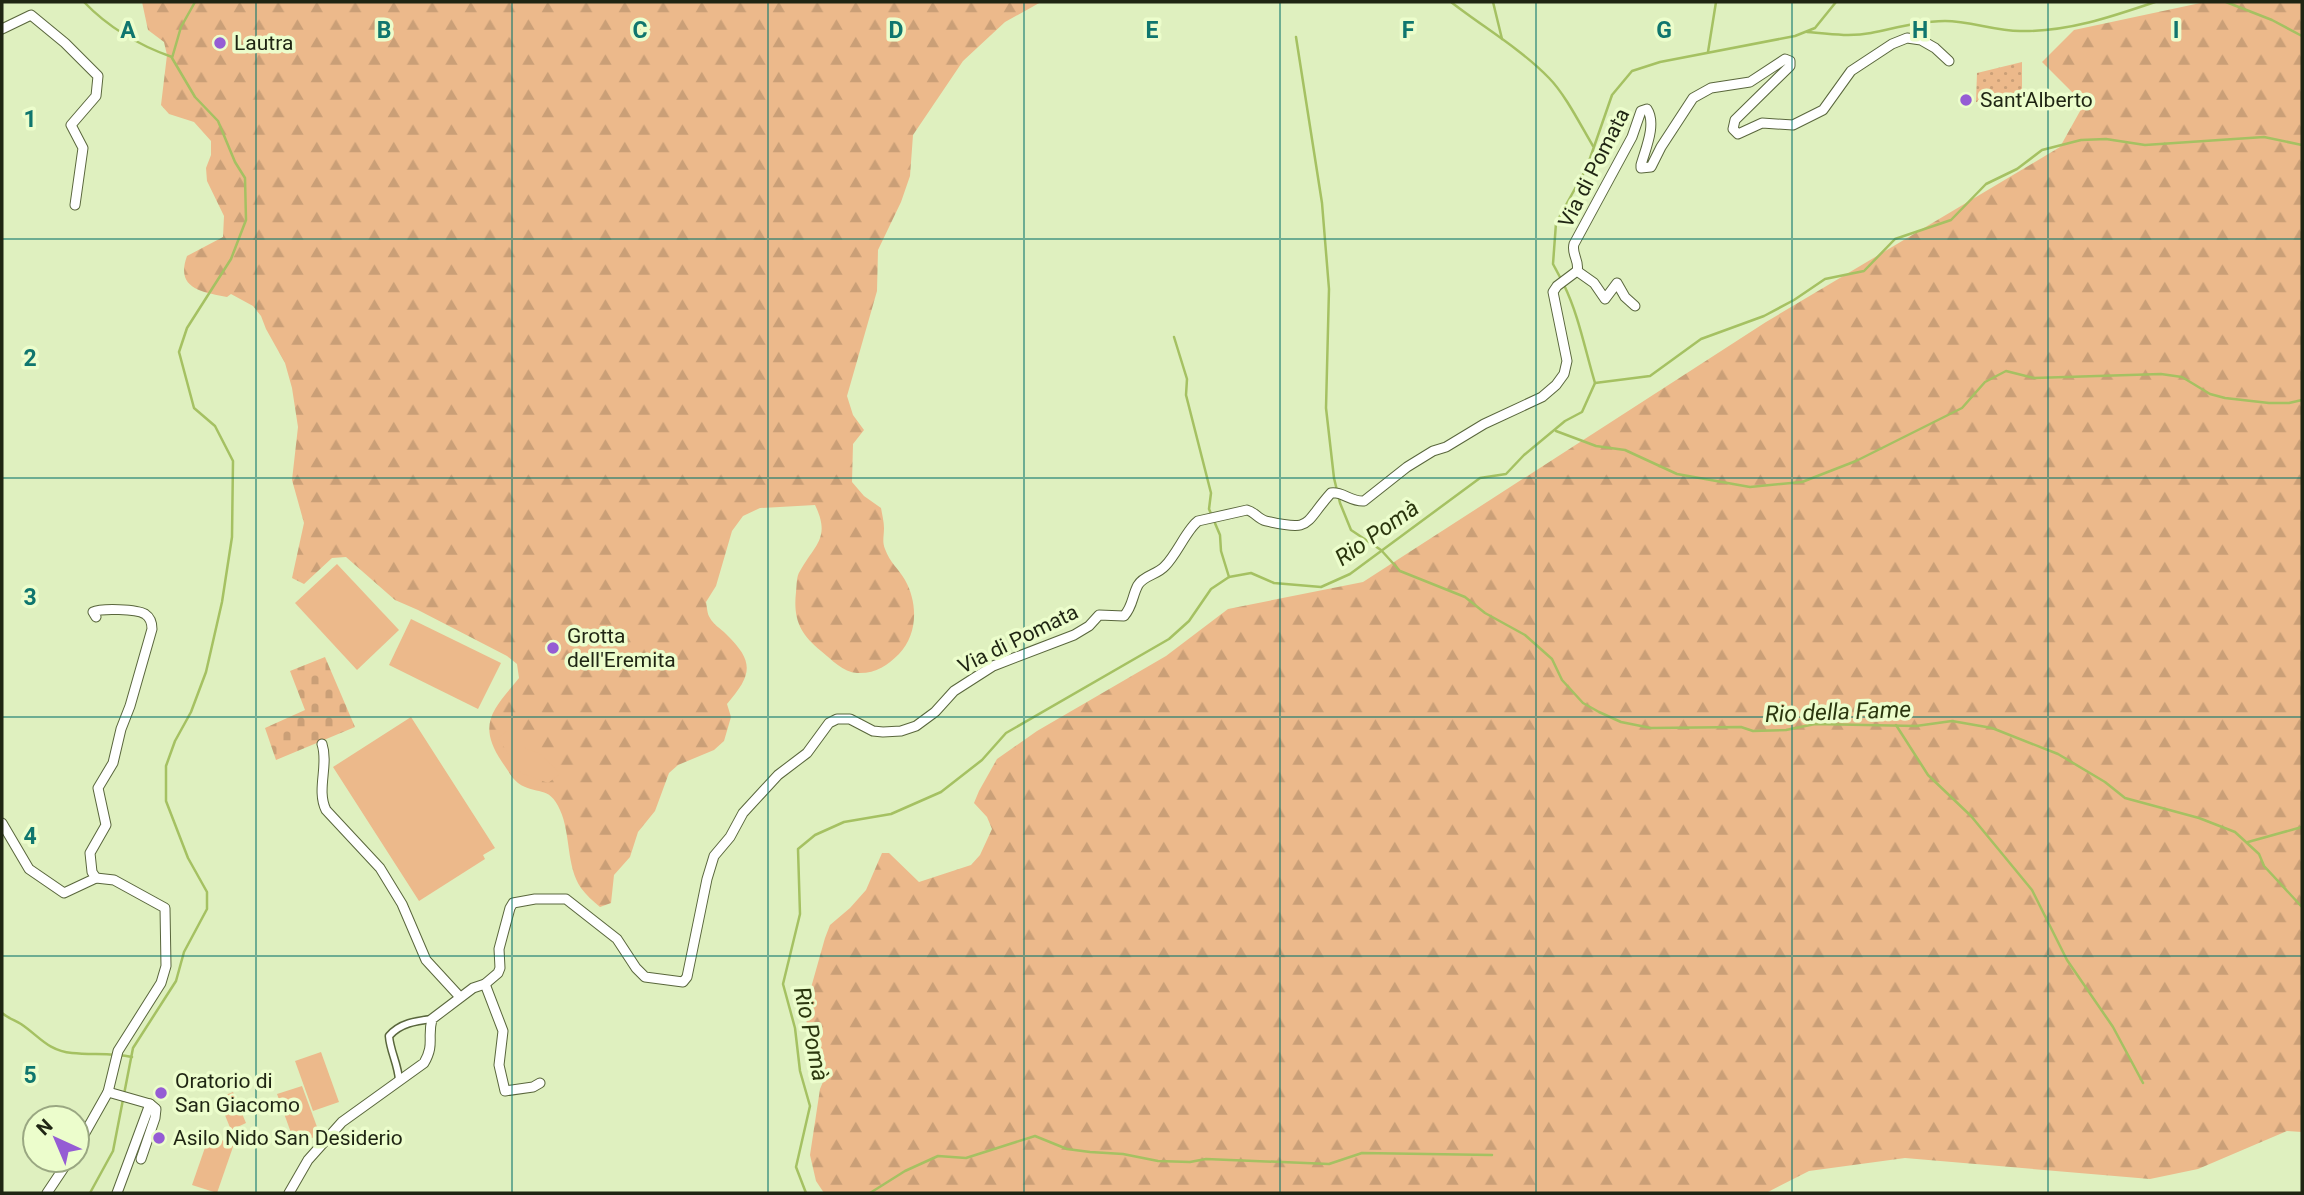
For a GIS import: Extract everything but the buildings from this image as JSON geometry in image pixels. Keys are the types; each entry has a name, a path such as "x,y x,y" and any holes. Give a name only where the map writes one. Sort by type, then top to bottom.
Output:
{"street":[{"path":"2,29 31,15 65,43 98,76 95,99 71,125 83,148 75,205"},
{"name":"Via di Pomata","path":"485,984 500,971 499,948 511,905 526,900 561,898 617,939 645,977 683,982 687,977 714,856 727,842 750,804 778,775 807,753 829,723 837,719 850,719 873,731 909,729 929,718 954,691 993,666 1074,635 1089,626 1099,615 1124,616 1133,605 1139,584 1145,578 1160,572 1188,537 1194,524 1202,519 1251,511 1264,521 1286,527 1300,525 1313,517 1331,493 1339,493 1355,501 1364,501 1407,467 1433,451 1446,447 1484,424 1542,397 1561,379 1567,361 1553,292 1573,273 1578,263 1573,252 1574,244 1632,137 1641,111 1647,109 1650,115 1650,133 1640,165 1647,169 1653,164 1693,98 1711,88 1750,82 1785,59 1790,61 1790,66 1735,120 1735,133 1742,134 1762,123 1793,125 1818,113 1828,105 1851,71 1892,44 1907,38 1921,40 1949,61"},
{"path":"1573,273 1594,283 1607,299 1616,284 1635,306"},
{"path":"96,617 93,612 101,609 142,613 150,620 152,629 113,763 98,788 106,825 90,853 92,872 96,878"},
{"path":"322,744 326,757 322,799 326,810 380,867 402,904 426,960 460,997"},
{"path":"2,823 29,869 64,893 96,878 117,881 165,908 166,966 160,990 116,1054 113,1093 91,1126"},
{"path":"399,1080 398,1066 388,1036 395,1028 432,1019 473,988 485,984 503,1031 499,1065 505,1091 533,1087 540,1083"},
{"path":"289,1193 308,1160 342,1122 424,1063 431,1051 432,1019"},
{"path":"113,1093 150,1104 156,1110 141,1159"},
{"path":"117,1193 150,1104"},
{"path":"47,1193 60,1174"}],"green space":[{"path":"142,2 1041,2 1005,22 963,61 913,135 910,176 878,250 877,291 847,396 853,415 864,430 853,444 852,482 864,496 881,508 884,546 905,580 912,598 914,618 910,637 899,654 875,671 857,673 838,665 814,645 803,632 797,618 795,602 798,576 816,547 821,533 822,525 815,505 760,508 743,516 732,531 716,586 706,602 711,620 735,644 746,661 745,676 727,704 731,717 724,741 714,750 678,765 669,773 655,811 638,832 630,857 614,875 611,903 600,907 585,893 576,879 566,829 556,802 547,793 518,783 494,748 490,737 491,717 519,678 517,664 507,656 395,600 346,557 332,558 304,584 292,578 304,523 292,480 298,427 292,388 285,363 253,306 231,294 227,297 200,291 188,282 185,276 187,256 223,237 224,216 207,181 206,168 211,155 211,141 194,122 169,114 161,105 167,55 164,42 148,30"},
{"path":"2205,2 2302,2 2302,1132 2287,1131 2198,1169 2150,1179 1905,1158 1809,1171 1766,1193 824,1193 816,1181 810,1155 820,1089 825,1077 821,1060 808,1033 805,1009 830,925 866,890 882,853 889,853 919,882 971,865 980,855 992,829 987,817 974,803 979,791 997,759 1037,731 1166,656 1228,609 1363,582 1766,322 2060,147 2084,104 2042,62 2074,30"},
{"path":"2022,62 2022,97 2002,103 1976,102 1977,73"},
{"path":"337,564 399,630 357,670 295,603"},
{"path":"411,619 501,663 478,709 389,665"},
{"path":"325,657 355,727 276,760 265,728 305,710 290,671"},
{"path":"411,717 495,848 483,855 485,859 419,901 333,767"},
{"path":"507,731 523,747 542,755 560,774 548,783 521,773 498,738"},
{"path":"321,1052 339,1102 313,1111 295,1061"},
{"path":"302,1086 320,1135 295,1144 277,1094"},
{"path":"233,1092 246,1123 231,1130 218,1098"},
{"path":"209,1136 234,1144 217,1193 192,1185"}],"waterway":[{"path":"84,2 125,35 172,57"},
{"path":"90,1193 113,1151 133,1048 176,981 184,952 207,909 207,892 188,858 166,801 166,766 206,672 222,602 232,537 233,461 215,426 194,408 179,352 187,328 231,259 246,220 245,178 235,162 218,121 195,97 172,58 181,27 195,2"},
{"path":"1451,2 1514,48 1549,78 1567,101 1593,146"},
{"path":"1493,2 1502,39"},
{"path":"1708,52 1716,2"},
{"name":"Rio Pomà","path":"1561,279 1553,264 1556,223 1587,167 1612,95 1632,71 1660,62 1795,36 1815,28 1836,2"},
{"path":"1807,32 1863,34 1917,23 1945,21 2011,31 2037,31 2089,22 2155,2"},
{"path":"2226,2 2272,20 2302,36"},
{"name":"Rio della Fame","path":"1296,37 1322,203 1329,289 1326,408 1334,478 1351,530 1381,550 1400,571 1465,597 1485,613 1525,635 1552,659 1562,680 1583,703 1621,722 1651,728 1741,727 1753,731 1786,730 1815,724 1916,726 1952,721 1992,728 2058,754 2105,782 2125,798 2199,818 2235,832 2259,854 2264,866 2302,907"},
{"path":"1595,383 1650,376 1701,339 1764,316 1825,279 1864,271 1895,239 1951,220 1986,184 2017,169 2042,150 2081,140 2106,139 2145,145 2264,137 2302,145"},
{"name":"Rio Pomà","path":"806,1193 796,1167 810,1106 800,1071 795,1028 783,984 800,914 798,849 815,835 844,822 891,814 941,792 982,760 1006,733 1169,639 1189,621 1211,589 1229,577 1251,573 1274,583 1321,587 1350,574 1480,478 1506,474 1524,455 1565,421 1582,412 1595,383 1578,321 1564,285"},
{"path":"1174,337 1187,379 1186,395 1211,493 1209,509 1220,535 1221,551 1229,577"},
{"path":"1556,431 1596,446 1625,450 1677,474 1750,487 1802,482 1856,461 1962,408 1985,382 2006,371 2034,378 2161,374 2182,377 2210,394 2225,398 2269,403 2302,400"},
{"path":"1896,725 1928,775 1971,816 2032,890 2067,960 2113,1027 2143,1083"},
{"path":"2248,842 2302,827"},
{"path":"2,1013 44,1042 64,1052 132,1057"},
{"path":"870,1193 905,1171 938,1156 966,1158 1035,1136 1067,1149 1123,1154 1158,1161 1190,1162 1206,1159 1329,1164 1362,1153 1492,1155"}],"place":[{"name":"Lautra","path":"220,43"},
{"name":"Sant'Alberto","path":"1966,100"},
{"name":"Grotta dell'Eremita","path":"553,648"},
{"name":"Oratorio di San Giacomo","path":"161,1093"},
{"name":"Asilo Nido San Desiderio","path":"159,1138"}]}
